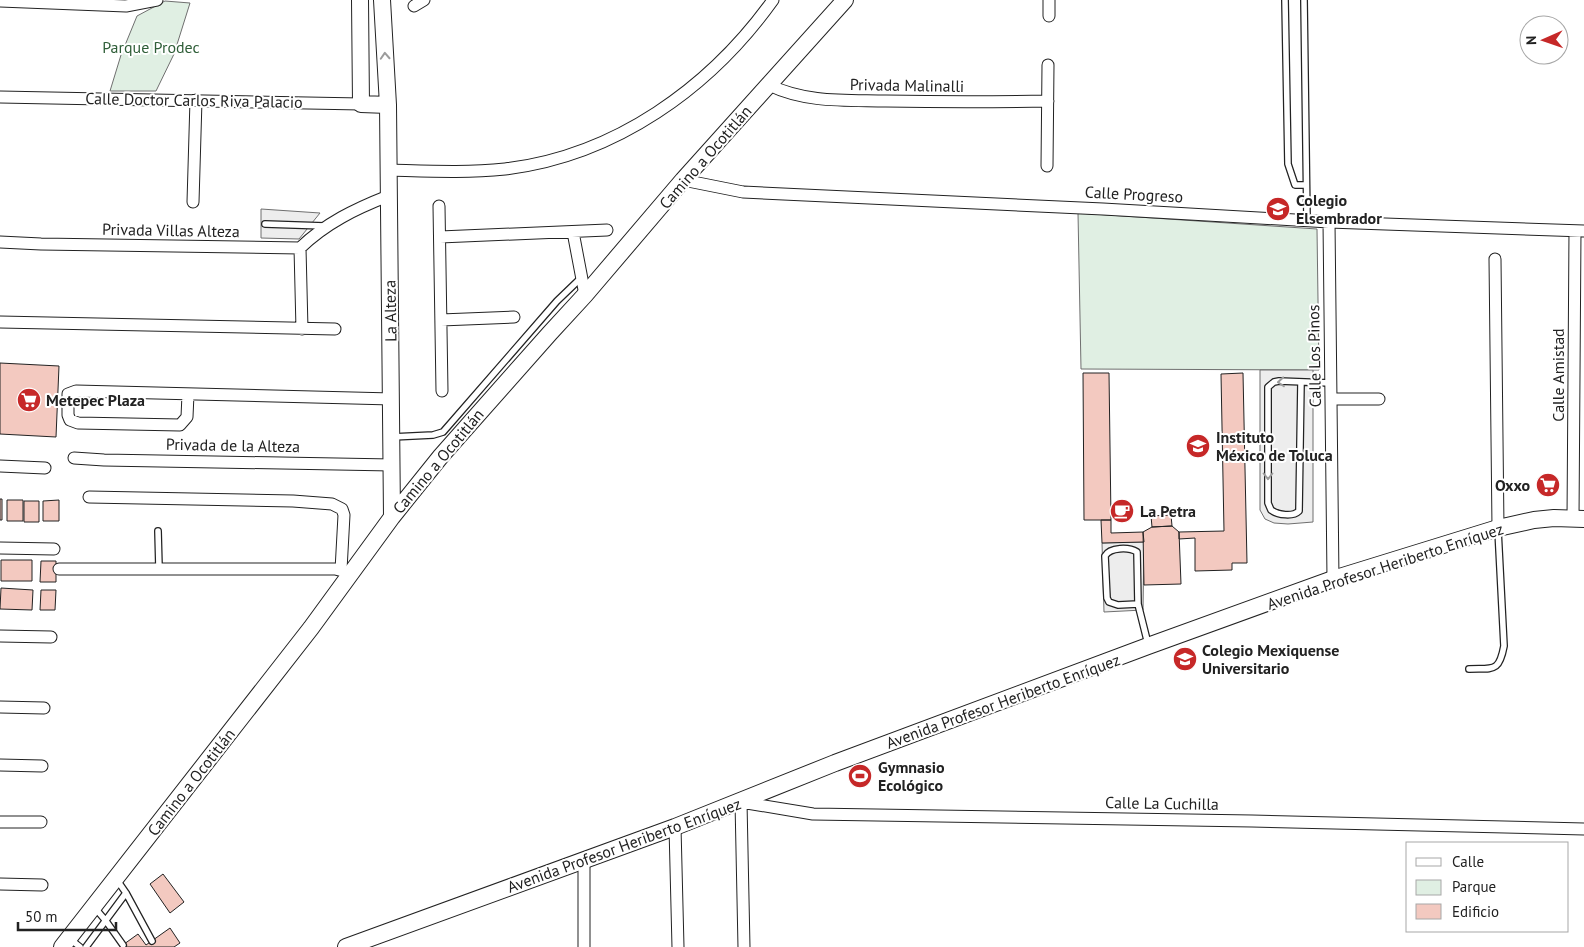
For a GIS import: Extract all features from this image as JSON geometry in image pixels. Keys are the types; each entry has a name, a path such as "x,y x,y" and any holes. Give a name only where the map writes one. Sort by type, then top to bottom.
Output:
{"main road":[{"path":"360,0 361,104"},
{"name":"La Alteza","path":"382,0 388,105 392,517"},
{"name":"Camino a Ocotitlán","path":"70,944 93,907 346,572 441,456 585,295 683,180 845,0"},
{"name":"Calle Doctor Carlos Riva Palacio","path":"361,104 388,105"},
{"name":"Avenida Profesor Heriberto Enríquez","path":"346,947 675,827 844,760 1148,646 1334,580 1498,528 1534,520 1554,518 1579,519"}],"street":[{"path":"0,1 126,6 156,0"},
{"path":"414,6 424,0"},
{"path":"388,170 470,172 508,168 544,161 608,141 638,125 676,100 700,80 731,52 773,0"},
{"path":"1049,0 1049,16"},
{"path":"1047,166 1048,65"},
{"name":"Privada Malinalli","path":"769,85 787,93 834,100 1048,101"},
{"name":"Calle Doctor Carlos Riva Palacio","path":"0,97 361,104"},
{"path":"193,202 196,100"},
{"name":"Calle Progreso","path":"683,180 743,192 1093,208 1329,222 1579,231"},
{"path":"302,329 300,248 326,226 350,212 388,196"},
{"path":"439,206 442,391"},
{"name":"Calle Los Pinos","path":"1329,222 1334,580"},
{"path":"440,237 607,230"},
{"name":"Calle Amistad","path":"1579,231 1579,519"},
{"path":"573,232 585,295"},
{"name":"Privada Villas Alteza","path":"0,242 300,248"},
{"path":"1495,259 1498,528"},
{"path":"441,320 514,317"},
{"path":"0,322 335,329"},
{"name":"Privada de la Alteza","path":"76,391 188,394 187,417 180,425 78,423 70,420 68,415 68,394 76,391"},
{"path":"188,394 392,400"},
{"path":"1331,399 1379,399"},
{"name":"Privada de la Alteza","path":"74,458 392,465"},
{"path":"0,466 45,468"},
{"path":"59,569 159,568 346,572 344,515 342,509 332,504 293,501 89,497"},
{"path":"0,548 54,549"},
{"path":"0,636 51,638"},
{"path":"0,707 44,708"},
{"path":"0,764 42,766"},
{"path":"741,802 744,947"},
{"name":"Calle La Cuchilla","path":"741,802 812,814 1272,821 1584,829"},
{"path":"0,822 41,822"},
{"path":"675,827 678,947"},
{"path":"584,860 584,947"},
{"path":"0,884 42,885"}],"lane":[{"path":"1285,0 1288,164 1295,185 1306,185"},
{"path":"1304,0 1307,220"},
{"path":"265,224 326,226"},
{"path":"392,437 443,432 557,301 582,277"},
{"path":"1301,382 1300,511 1295,514 1278,514 1271,510 1268,503 1267,392 1270,384 1274,382 1301,382 1331,383"},
{"path":"1469,669 1492,668 1499,664 1504,646 1498,528"},
{"path":"158,531 159,568"},
{"path":"1138,604 1114,604 1107,598 1105,556 1110,550 1136,550 1138,604 1148,646"},
{"path":"115,878 126,893 152,941"},
{"path":"86,947 126,893"},
{"path":"93,907 106,921 122,945"}],"green space":[{"name":"Parque Prodec","path":"165,1 190,3 174,54 156,91 110,91 121,55 137,16"},
{"path":"1078,213 1317,229 1319,370 1081,369"}],"shaded area":[{"path":"261,209 320,213 299,239 261,238"},
{"path":"1260,370 1313,370 1313,522 1274,523 1265,519 1260,510"},
{"path":"1144,542 1143,610 1104,612 1102,543"}],"building":[{"name":"Metepec Plaza","path":"0,363 59,366 56,437 0,434"},
{"path":"1083,373 1109,373 1111,520 1084,520"},
{"path":"1243,373 1247,563 1232,563 1232,570 1195,571 1195,538 1179,539 1179,532 1224,531 1221,374"},
{"path":"0,499 2,499 2,520 0,520"},
{"path":"7,500 23,500 23,521 7,521"},
{"path":"59,500 59,521 43,521 43,501"},
{"path":"24,501 39,501 39,522 24,522"},
{"path":"1171,515 1172,526 1152,527 1151,516"},
{"path":"1101,520 1111,520 1111,533 1143,532 1144,542 1102,543"},
{"path":"1172,526 1179,532 1181,584 1144,585 1143,532 1152,527"},
{"path":"1,560 32,560 32,581 1,581"},
{"path":"41,561 56,561 56,582 40,582"},
{"path":"1,588 33,590 32,610 0,609"},
{"path":"41,590 56,590 55,610 40,610"},
{"path":"163,874 184,902 170,913 150,884"},
{"path":"170,928 180,943 174,947 120,947 138,934 146,945"}],"place":[{"name":"Colegio Elsembrador","path":"1278,209"},
{"name":"Metepec Plaza","path":"29,400"},
{"name":"Instituto México de Toluca","path":"1198,446"},
{"name":"Oxxo","path":"1548,485"},
{"name":"La Petra","path":"1122,511"},
{"name":"Colegio Mexiquense Universitario","path":"1185,659"},
{"name":"Gymnasio Ecológico","path":"860,776"}]}
